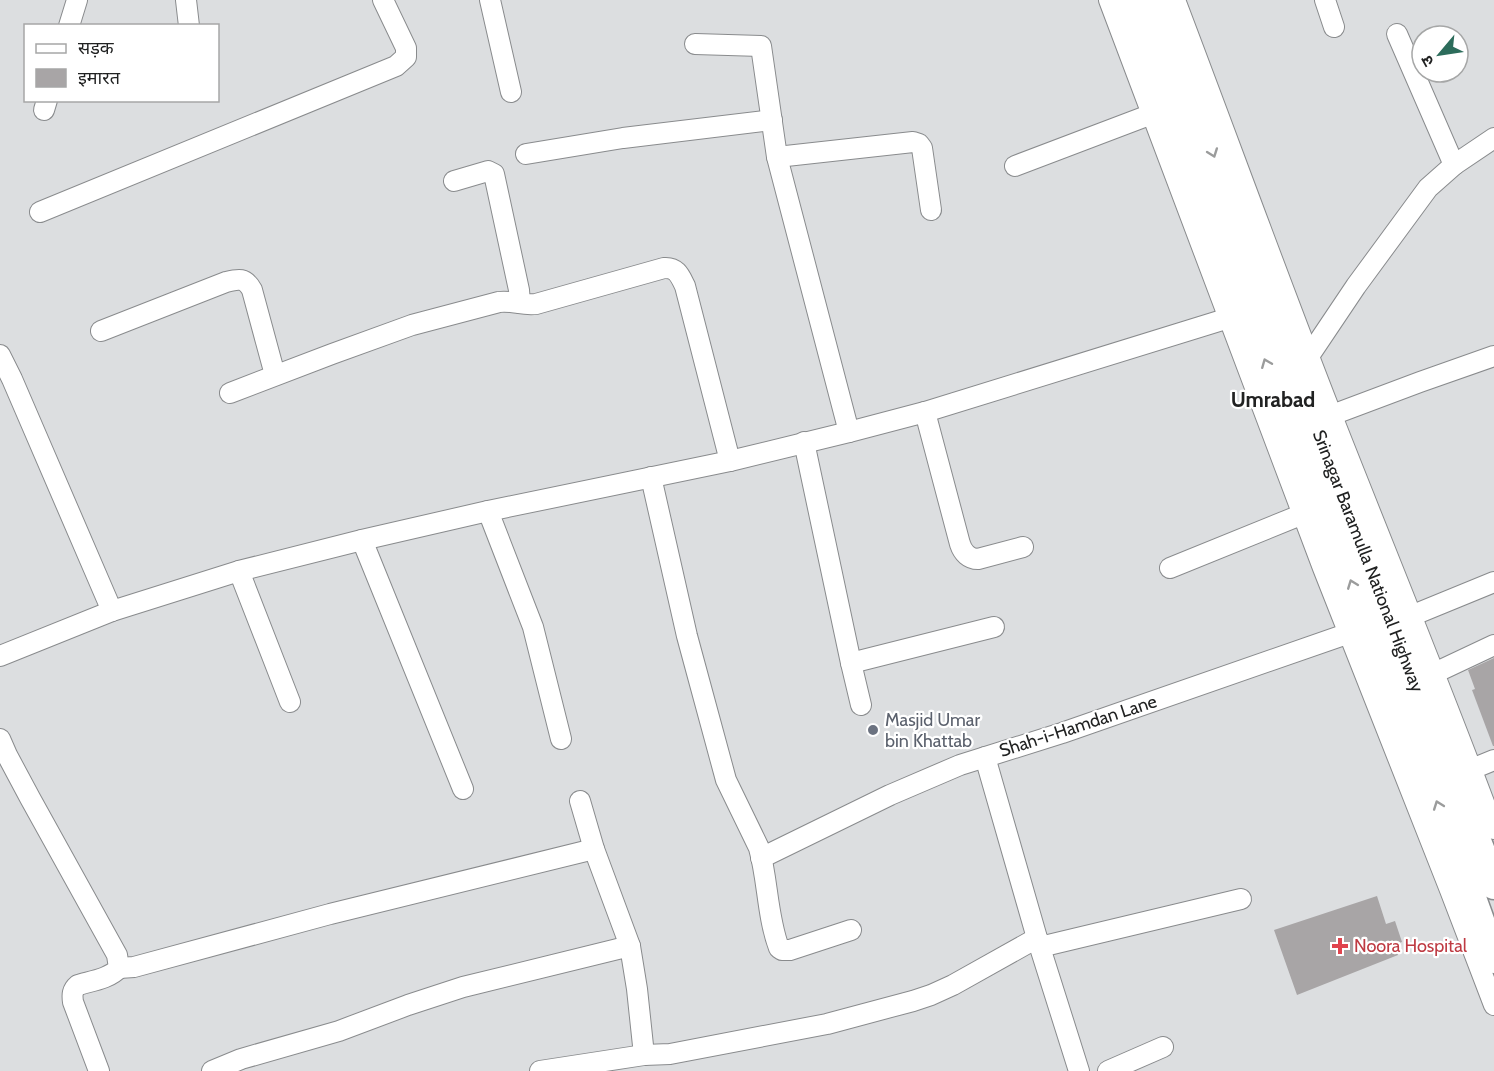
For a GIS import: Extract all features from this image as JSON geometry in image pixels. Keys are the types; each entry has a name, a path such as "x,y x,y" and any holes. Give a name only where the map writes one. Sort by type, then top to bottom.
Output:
{"highway":[{"path":"1129,0 1237,316 1359,630 1426,773 1473,926 1494,959"},
{"name":"Srinagar Baramulla National Highway","path":"1156,0 1210,117 1287,351 1447,733 1494,885"}],"street":[{"path":"70,24 77,0"},
{"path":"186,0 189,24"},
{"path":"40,212 396,66 406,57 406,48 383,0"},
{"path":"490,0 511,92"},
{"path":"1109,0 1152,114 1237,316 1303,514 1359,630"},
{"path":"1176,0 1210,117 1309,356 1411,616 1425,677 1494,645"},
{"path":"1325,0 1334,27"},
{"path":"1397,34 1454,165"},
{"path":"695,44 761,46 777,158 849,432"},
{"path":"1015,166 1152,114"},
{"path":"526,154 623,138 772,120"},
{"path":"1309,356 1356,286 1428,188 1454,165 1494,138"},
{"path":"777,158 917,142 922,148 931,210"},
{"path":"454,181 488,171 494,174 520,303"},
{"path":"230,393 412,325 499,302 536,304 670,267 680,276 685,286 730,461"},
{"path":"101,331 226,282 242,279 252,290 275,375"},
{"path":"0,656 112,611 239,571 488,511 730,461 849,432 925,412 1237,316"},
{"path":"0,355 112,611"},
{"path":"1332,415 1420,381 1494,356"},
{"path":"925,412 964,553 978,560 1023,547"},
{"path":"804,442 861,705"},
{"path":"651,477 687,636 725,774 761,858 767,898 779,948 790,950 851,930"},
{"path":"488,511 533,627 561,739"},
{"path":"1170,568 1303,514"},
{"path":"362,540 463,789"},
{"path":"239,571 290,702"},
{"path":"1411,616 1494,582"},
{"path":"851,663 994,627"},
{"name":"Shah-i-Hamdan Lane","path":"761,858 935,775 1359,630"},
{"path":"1447,733 1472,770 1494,829"},
{"path":"0,739 117,955 119,968"},
{"path":"985,757 1079,1071"},
{"path":"1472,770 1494,760"},
{"path":"580,801 594,849 630,946 644,1055"},
{"path":"99,1071 73,1002 72,994 78,985 109,976 119,968 134,967 330,914 594,849"},
{"path":"540,1071 644,1055 671,1063 913,1001 953,985 1039,943 1241,899"},
{"path":"1473,926 1494,1005"},
{"path":"212,1071 241,1059 263,1063 339,1031 463,987 630,946"},
{"path":"1108,1071 1162,1047"}],"building":[{"path":"1494,658 1493,746 1472,690 1475,689 1468,670"},
{"name":"Noora Hospital","path":"1377,896 1386,924 1395,921 1402,942 1394,945 1398,955 1297,995 1274,930"}],"place":[{"name":"Masjid Umar bin Khattab","path":"873,730"},
{"name":"Noora Hospital","path":"1340,946"}],"district":[{"name":"Umrabad","path":"1273,399"}]}
